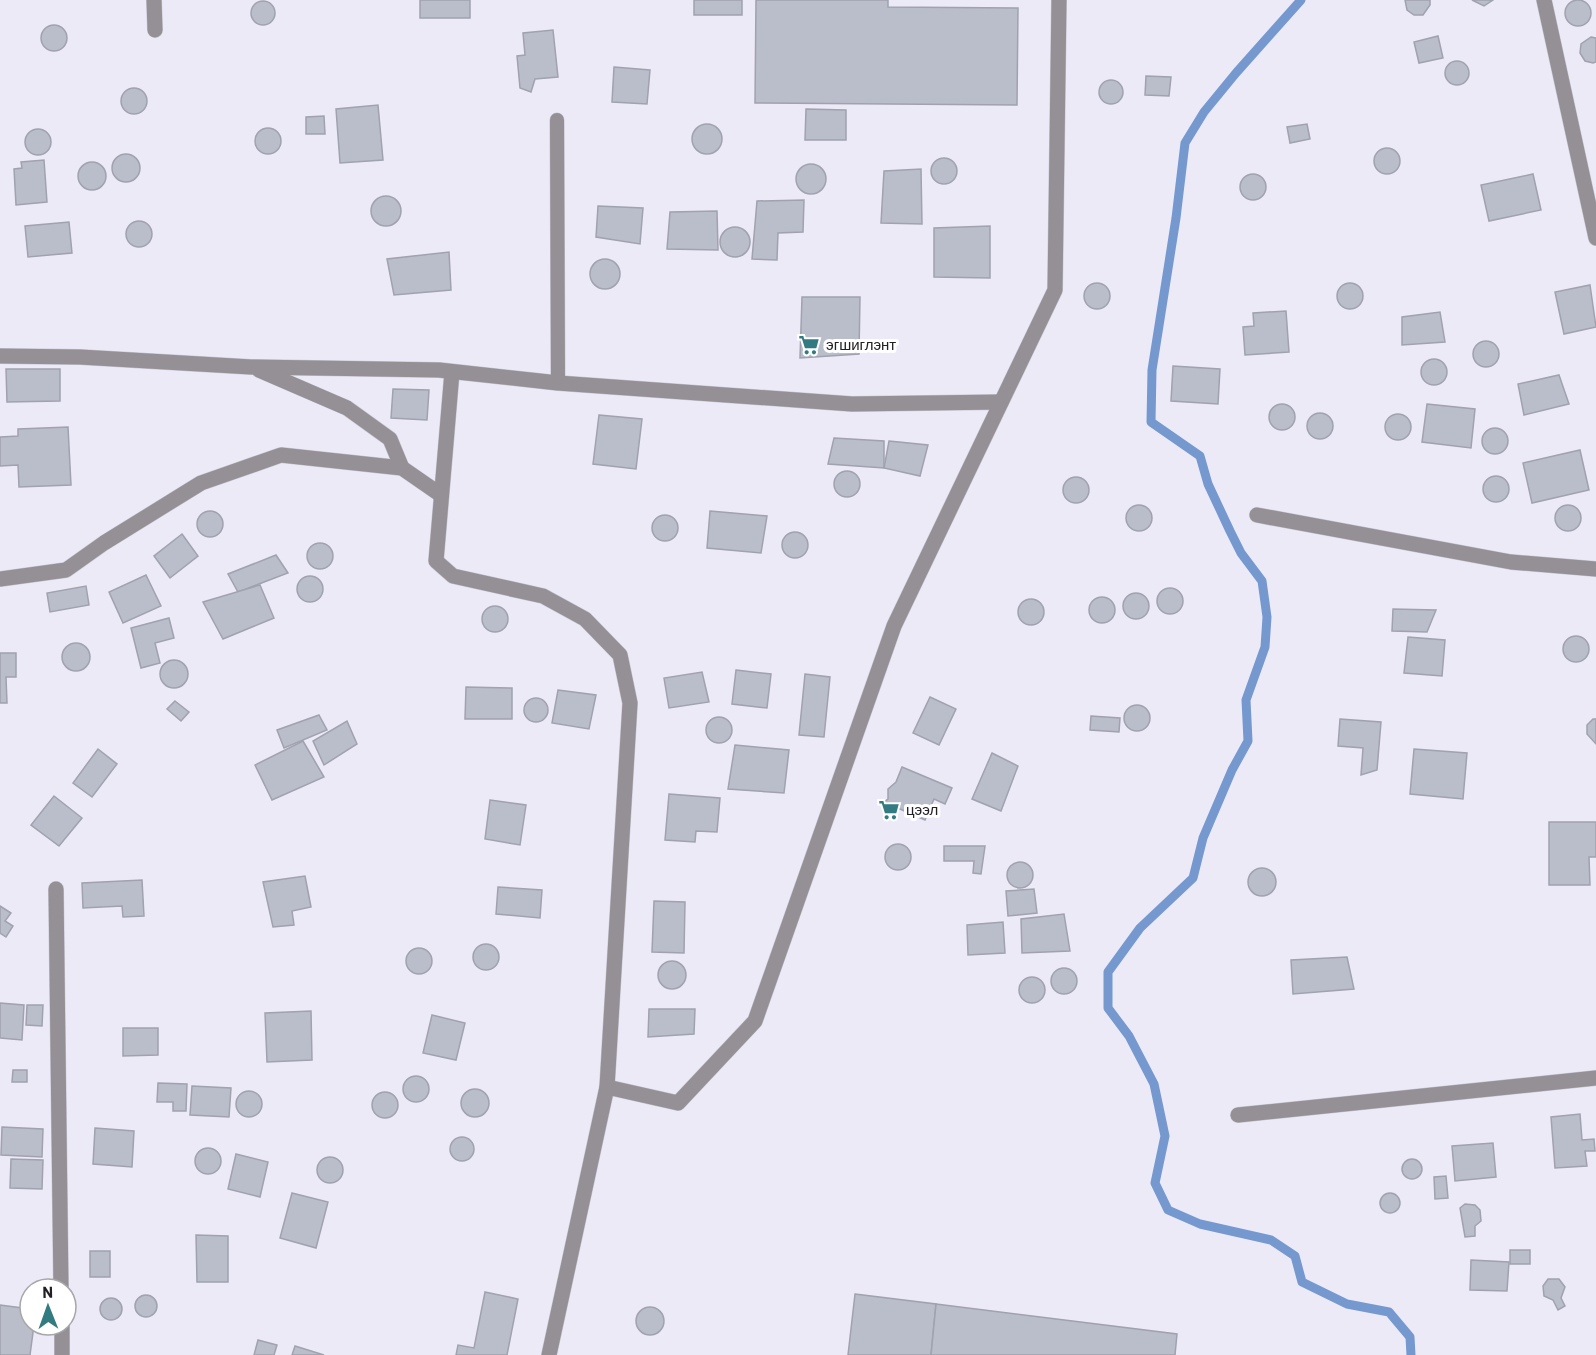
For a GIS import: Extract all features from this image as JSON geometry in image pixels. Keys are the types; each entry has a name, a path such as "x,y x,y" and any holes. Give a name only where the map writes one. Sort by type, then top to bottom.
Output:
{"street":[{"path":"154,0 155,30"},
{"path":"607,1087 678,1103 755,1021 894,626 1055,290 1059,0"},
{"path":"1544,0 1596,238"},
{"path":"0,357 80,357 251,367 452,372 558,383 852,404 1001,402"},
{"path":"251,367 347,408 390,439 402,468"},
{"path":"452,372 436,561 453,576 543,596 585,619 620,655 630,703 607,1087 549,1355"},
{"path":"0,579 66,570 104,543 201,483 281,455 402,468 441,495"},
{"path":"1257,515 1510,562 1596,569"},
{"path":"56,889 61,1277"},
{"path":"1238,1115 1596,1078"},
{"path":"62,1337 62,1355"}],"lane":[{"path":"557,120 558,383"}],"building":[{"path":"420,0 470,0 470,18 420,18"},
{"path":"694,0 742,0 742,15 694,15"},
{"path":"756,0 888,0 888,7 1018,8 1017,105 755,103"},
{"path":"1405,0 1430,0 1430,5 1423,15 1414,15 1407,10"},
{"path":"1472,0 1493,0 1484,6"},
{"path":"1578,0 1587,4 1591,13 1587,22 1578,26 1569,22 1565,13 1569,4"},
{"path":"263,1 272,4 275,13 272,22 263,25 254,22 251,13 254,4"},
{"path":"54,25 63,29 67,38 63,47 54,51 45,47 41,38 45,29"},
{"path":"553,30 558,77 535,79 531,92 520,88 517,56 525,55 523,33"},
{"path":"1438,36 1443,58 1419,63 1414,42"},
{"path":"1591,37 1596,38 1596,62 1593,63 1585,61 1580,53 1581,44"},
{"path":"1452,61 1462,61 1469,68 1469,78 1462,85 1452,85 1445,78 1445,68"},
{"path":"614,67 650,70 647,104 612,102"},
{"path":"1146,76 1171,77 1169,96 1145,95"},
{"path":"1111,80 1119,84 1123,92 1119,100 1111,104 1103,100 1099,92 1103,84"},
{"path":"134,88 143,92 147,101 143,110 134,114 125,110 121,101 125,92"},
{"path":"378,105 383,160 340,163 336,109"},
{"path":"806,109 846,110 846,140 805,140"},
{"path":"324,116 325,134 306,134 306,117"},
{"path":"707,124 717,129 722,139 717,149 707,154 697,149 692,139 697,129"},
{"path":"1307,124 1310,139 1290,143 1287,127"},
{"path":"268,128 277,132 281,141 277,150 268,154 259,150 255,141 259,132"},
{"path":"38,129 47,133 51,142 47,151 38,155 29,151 25,142 29,133"},
{"path":"1387,148 1396,152 1400,161 1396,170 1387,174 1378,170 1374,161 1378,152"},
{"path":"126,154 136,158 140,168 136,178 126,182 116,178 112,168 116,158"},
{"path":"944,158 953,162 957,171 953,180 944,184 935,180 931,171 935,162"},
{"path":"44,160 47,202 16,205 14,169 22,168 21,162"},
{"path":"92,162 102,166 106,176 102,186 92,190 82,186 78,176 82,166"},
{"path":"811,164 821,169 826,179 821,189 811,194 801,189 796,179 801,169"},
{"path":"921,169 922,224 881,223 884,171"},
{"path":"1253,174 1262,178 1266,187 1262,196 1253,200 1244,196 1240,187 1244,178"},
{"path":"1533,174 1541,210 1489,221 1481,185"},
{"path":"386,196 396,201 401,211 396,221 386,226 376,221 371,211 376,201"},
{"path":"804,200 803,232 778,233 777,260 752,259 757,201"},
{"path":"598,206 643,208 640,244 596,237"},
{"path":"717,211 718,250 667,249 670,212"},
{"path":"139,221 149,224 152,234 149,244 139,247 129,244 126,234 129,224"},
{"path":"69,222 72,253 28,257 25,226"},
{"path":"990,226 990,278 934,277 934,228"},
{"path":"735,227 741,228 749,236 749,248 741,256 735,257 729,256 721,248 720,242 721,236 729,228"},
{"path":"449,252 451,290 394,295 387,259"},
{"path":"605,259 615,264 620,274 615,284 605,289 595,284 590,274 595,264"},
{"path":"1097,283 1106,287 1110,296 1106,305 1097,309 1088,305 1084,296 1088,287"},
{"path":"1350,283 1359,287 1363,296 1359,305 1350,309 1341,305 1337,296 1341,287"},
{"path":"1590,285 1596,327 1564,334 1555,292"},
{"path":"802,297 860,297 859,354 800,358"},
{"path":"1286,311 1289,352 1245,355 1243,327 1254,326 1253,313"},
{"path":"1440,312 1445,342 1402,345 1402,317"},
{"path":"1486,341 1495,345 1499,354 1495,363 1486,367 1477,363 1473,354 1477,345"},
{"path":"1434,359 1443,363 1447,372 1443,381 1434,385 1425,381 1421,372 1425,363"},
{"path":"1173,366 1220,369 1218,404 1171,401"},
{"path":"6,369 60,369 60,401 7,402"},
{"path":"1559,375 1569,404 1524,415 1518,384"},
{"path":"393,389 429,390 427,420 391,418"},
{"path":"1282,404 1291,408 1295,417 1291,426 1282,430 1273,426 1269,417 1273,408"},
{"path":"1427,404 1475,409 1471,448 1422,442"},
{"path":"1320,413 1329,417 1333,426 1329,435 1320,439 1311,435 1307,426 1311,417"},
{"path":"1398,414 1407,418 1411,427 1407,436 1398,440 1389,436 1385,427 1389,418"},
{"path":"599,415 642,419 636,469 593,464"},
{"path":"68,427 71,485 19,487 18,465 0,466 0,437 18,436 18,429"},
{"path":"1495,428 1504,432 1508,441 1504,450 1495,454 1486,450 1482,441 1486,432"},
{"path":"834,438 884,441 884,468 828,464"},
{"path":"889,441 928,445 920,476 884,468"},
{"path":"1580,450 1589,490 1532,503 1523,463"},
{"path":"847,471 856,475 860,484 856,493 847,497 838,493 834,484 838,475"},
{"path":"1496,476 1505,480 1509,489 1505,498 1496,502 1487,498 1483,489 1487,480"},
{"path":"1076,477 1085,481 1089,490 1085,499 1076,503 1067,499 1063,490 1067,481"},
{"path":"1139,505 1148,509 1152,518 1148,527 1139,531 1130,527 1126,518 1130,509"},
{"path":"1568,505 1577,509 1581,518 1577,527 1568,531 1559,527 1555,518 1559,509"},
{"path":"210,511 219,515 223,524 219,533 210,537 201,533 197,524 201,515"},
{"path":"710,511 767,516 761,553 707,548"},
{"path":"665,515 674,519 678,528 674,537 665,541 656,537 652,528 656,519"},
{"path":"795,532 804,536 808,545 804,554 795,558 786,554 782,545 786,536"},
{"path":"182,534 198,556 170,578 154,556"},
{"path":"320,543 329,547 333,556 329,565 320,569 311,565 307,556 311,547"},
{"path":"276,555 288,573 238,592 228,574"},
{"path":"146,575 161,606 123,623 109,592"},
{"path":"310,576 319,580 323,589 319,598 310,602 301,598 297,589 301,580"},
{"path":"260,585 274,618 223,639 203,602"},
{"path":"86,586 89,605 50,612 47,593"},
{"path":"1170,588 1179,592 1183,601 1179,610 1170,614 1161,610 1157,601 1161,592"},
{"path":"1136,593 1145,597 1149,606 1145,615 1136,619 1127,615 1123,606 1127,597"},
{"path":"1102,597 1111,601 1115,610 1111,619 1102,623 1093,619 1089,610 1093,601"},
{"path":"1031,599 1040,603 1044,612 1040,621 1031,625 1022,621 1018,612 1022,603"},
{"path":"495,606 504,610 508,619 504,628 495,632 486,628 482,619 486,610"},
{"path":"1393,609 1436,610 1427,632 1392,631"},
{"path":"169,618 174,638 155,643 160,663 141,668 131,628"},
{"path":"1576,636 1585,640 1589,649 1585,658 1576,662 1567,658 1563,649 1567,640"},
{"path":"1408,637 1445,640 1442,676 1404,673"},
{"path":"76,643 86,647 90,657 86,667 76,671 66,667 62,657 66,647"},
{"path":"0,653 16,653 16,677 6,677 7,703 0,703"},
{"path":"174,660 184,664 188,674 184,684 174,688 164,684 160,674 164,664"},
{"path":"736,670 771,674 767,708 732,704"},
{"path":"702,672 709,702 669,708 664,678"},
{"path":"805,674 830,677 824,737 799,735"},
{"path":"466,687 512,688 512,719 465,719"},
{"path":"558,690 596,695 589,729 552,723"},
{"path":"930,697 956,709 939,745 913,733"},
{"path":"536,698 544,702 548,710 544,718 536,722 528,718 524,710 528,702"},
{"path":"175,701 189,712 181,721 167,709"},
{"path":"1137,705 1146,709 1150,718 1146,727 1137,731 1128,727 1124,718 1128,709"},
{"path":"319,715 327,730 284,748 277,730"},
{"path":"1091,716 1120,718 1119,732 1090,730"},
{"path":"719,717 728,721 732,730 728,739 719,743 710,739 706,730 710,721"},
{"path":"1340,719 1381,722 1377,770 1361,775 1363,748 1338,746"},
{"path":"1596,719 1596,744 1587,734 1587,725"},
{"path":"347,721 357,744 324,765 313,741"},
{"path":"303,741 324,777 272,800 255,765"},
{"path":"735,745 789,750 784,793 728,789"},
{"path":"98,749 117,764 92,797 73,783"},
{"path":"1414,749 1467,753 1463,799 1410,794"},
{"path":"992,753 1018,766 1001,811 972,799"},
{"path":"902,767 952,788 945,804 934,799 925,820 884,802 888,799 888,789 896,782"},
{"path":"669,794 720,798 717,832 696,831 695,842 665,840"},
{"path":"54,796 82,818 59,846 31,825"},
{"path":"490,800 526,805 520,845 485,839"},
{"path":"1549,822 1596,822 1596,857 1589,857 1590,885 1549,885"},
{"path":"898,844 907,848 911,857 907,866 898,870 889,866 885,857 889,848"},
{"path":"944,846 985,846 981,874 973,873 974,861 944,861"},
{"path":"1020,862 1029,866 1033,875 1029,884 1020,888 1011,884 1007,875 1011,866"},
{"path":"1262,868 1272,872 1276,882 1272,892 1262,896 1252,892 1248,882 1252,872"},
{"path":"305,876 311,907 292,911 294,925 273,927 263,882"},
{"path":"142,880 144,916 123,917 122,906 83,908 82,883"},
{"path":"498,887 542,890 540,918 496,914"},
{"path":"1034,889 1037,913 1008,916 1006,891"},
{"path":"654,901 685,902 684,953 652,952"},
{"path":"0,906 11,913 5,921 13,926 6,937 0,933"},
{"path":"1064,914 1070,951 1022,953 1021,919"},
{"path":"1003,922 1005,953 968,955 967,925"},
{"path":"486,944 495,948 499,957 495,966 486,970 477,966 473,957 477,948"},
{"path":"419,948 428,952 432,961 428,970 419,974 410,970 406,961 410,952"},
{"path":"1347,957 1354,989 1293,994 1291,960"},
{"path":"672,961 682,965 686,975 682,985 672,989 662,985 658,975 662,965"},
{"path":"1064,968 1073,972 1077,981 1073,990 1064,994 1055,990 1051,981 1055,972"},
{"path":"1032,977 1041,981 1045,990 1041,999 1032,1003 1023,999 1019,990 1023,981"},
{"path":"0,1003 24,1005 22,1040 0,1038"},
{"path":"27,1005 43,1005 42,1026 26,1025"},
{"path":"649,1009 695,1009 694,1034 648,1037"},
{"path":"311,1011 312,1060 267,1062 265,1013"},
{"path":"432,1015 465,1023 456,1060 423,1053"},
{"path":"123,1028 158,1028 158,1055 123,1056"},
{"path":"13,1070 27,1070 27,1082 12,1082"},
{"path":"416,1076 425,1080 429,1089 425,1098 416,1102 407,1098 403,1089 407,1080"},
{"path":"158,1083 187,1084 186,1111 173,1111 173,1102 157,1102"},
{"path":"192,1086 231,1088 229,1117 190,1115"},
{"path":"475,1089 485,1093 489,1103 485,1113 475,1117 465,1113 461,1103 465,1093"},
{"path":"249,1091 258,1095 262,1104 258,1113 249,1117 240,1113 236,1104 240,1095"},
{"path":"385,1092 394,1096 398,1105 394,1114 385,1118 376,1114 372,1105 376,1096"},
{"path":"1580,1114 1582,1140 1594,1139 1595,1151 1585,1151 1587,1166 1555,1168 1551,1117"},
{"path":"2,1127 43,1129 42,1157 1,1155"},
{"path":"95,1128 134,1131 132,1167 93,1164"},
{"path":"462,1137 467,1138 473,1144 473,1154 467,1160 462,1161 457,1160 451,1154 450,1149 451,1144 457,1138"},
{"path":"1493,1143 1496,1177 1455,1181 1452,1146"},
{"path":"208,1148 217,1152 221,1161 217,1170 208,1174 199,1170 195,1161 199,1152"},
{"path":"236,1154 268,1162 260,1197 228,1189"},
{"path":"330,1157 339,1161 343,1170 339,1179 330,1183 321,1179 317,1170 321,1161"},
{"path":"11,1159 43,1160 42,1189 10,1188"},
{"path":"1412,1159 1419,1162 1422,1169 1419,1176 1412,1179 1405,1176 1402,1169 1405,1162"},
{"path":"1446,1176 1448,1198 1435,1199 1434,1177"},
{"path":"292,1193 328,1202 316,1248 280,1238"},
{"path":"1390,1193 1397,1196 1400,1203 1397,1210 1390,1213 1383,1210 1380,1203 1383,1196"},
{"path":"1465,1204 1475,1205 1480,1210 1481,1221 1475,1226 1475,1236 1465,1237 1460,1208"},
{"path":"196,1235 228,1236 228,1282 197,1282"},
{"path":"1510,1250 1530,1250 1530,1264 1510,1264"},
{"path":"90,1251 110,1251 110,1277 90,1277"},
{"path":"1471,1260 1509,1262 1507,1291 1470,1290"},
{"path":"1548,1279 1559,1279 1565,1287 1561,1298 1565,1306 1558,1310 1553,1300 1544,1296 1543,1286"},
{"path":"485,1292 518,1299 507,1355 456,1355 458,1345 474,1348"},
{"path":"855,1294 936,1304 931,1355 848,1355"},
{"path":"146,1295 154,1298 157,1306 154,1314 146,1317 138,1314 135,1306 138,1298"},
{"path":"111,1298 119,1301 122,1309 119,1317 111,1320 103,1317 100,1309 103,1301"},
{"path":"936,1304 1177,1334 1175,1355 931,1355"},
{"path":"0,1305 18,1307 18,1337 32,1337 30,1355 0,1355"},
{"path":"650,1307 660,1311 664,1321 660,1331 650,1335 640,1331 636,1321 640,1311"},
{"path":"258,1340 277,1345 274,1355 254,1355"},
{"path":"295,1346 324,1355 292,1355"}],"waterway":[{"path":"1301,0 1204,112 1185,143 1176,218 1152,370 1151,422 1200,456 1208,484 1230,531 1241,553 1262,581 1267,617 1265,647 1246,700 1248,741 1232,770 1203,838 1193,878 1140,928 1108,972 1108,1008 1129,1036 1154,1084 1165,1136 1155,1183 1168,1210 1200,1224 1271,1240 1295,1256 1302,1282 1347,1304 1389,1312 1410,1337 1411,1355"}],"place":[{"name":"эгшиглэнт","path":"809,345"},
{"name":"цээл","path":"889,810"}]}
